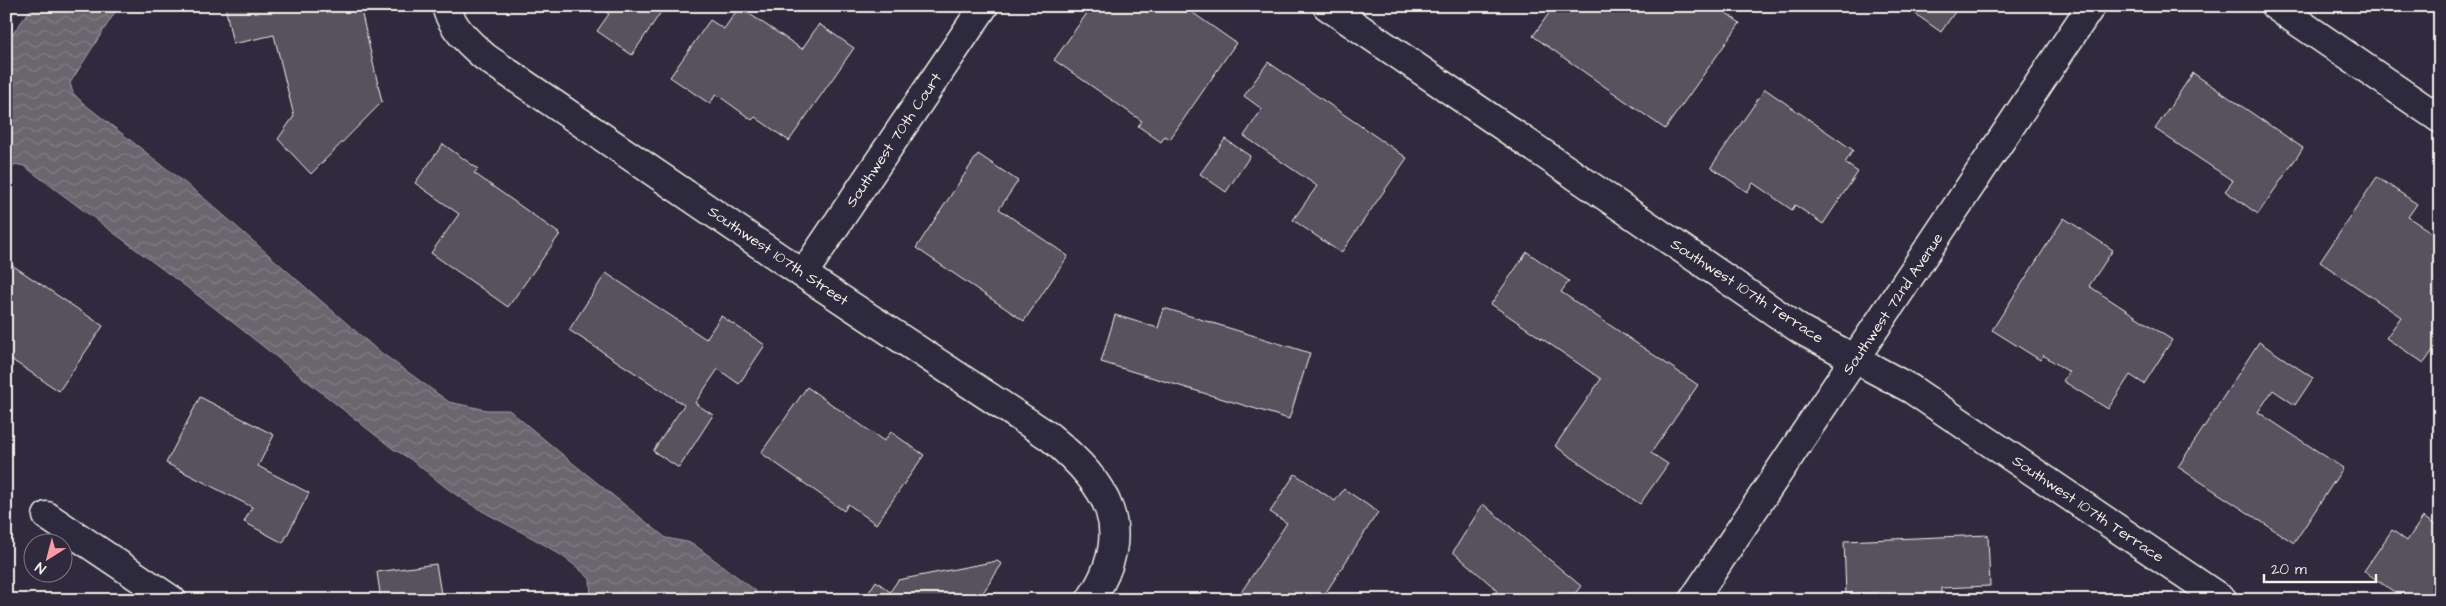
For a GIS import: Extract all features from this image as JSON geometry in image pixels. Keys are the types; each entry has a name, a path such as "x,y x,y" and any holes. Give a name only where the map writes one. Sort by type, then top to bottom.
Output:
{"street":[{"name":"Southwest 107th Street","path":"446,6 447,13 464,38 484,57 803,274 1050,437 1077,459 1098,484 1110,506 1114,534 1108,566 1090,600"},
{"name":"Southwest 70th Court","path":"803,274 984,6"},
{"name":"Southwest 107th Terrace","path":"1326,6 1802,330 1911,389 2223,600"},
{"name":"Southwest 72nd Avenue","path":"1693,600 2091,6"},
{"path":"2275,6 2440,119"},
{"path":"47,516 172,600"}],"water":[{"path":"33,6 119,6 70,83 73,93 83,103 204,198 376,349 449,402 487,410 509,410 666,538 692,543 756,591 755,600 591,600 590,579 561,555 452,492 411,460 393,449 212,306 24,166 15,164 6,176 6,43"}],"building":[{"path":"225,6 360,6 382,102 311,174 278,139 294,116 274,35 233,44"},
{"path":"597,6 665,6 632,55 597,31 609,14"},
{"path":"1092,6 1183,6 1236,43 1170,139 1165,136 1161,142 1138,126 1142,121 1054,60"},
{"path":"1554,6 1717,6 1740,23 1665,129 1533,36"},
{"path":"1904,6 1959,6 1941,32"},
{"path":"739,7 802,49 819,24 854,48 789,141 755,117 752,120 716,94 710,104 670,77 710,20 724,29"},
{"path":"1268,62 1407,158 1341,253 1293,220 1317,186 1244,136 1262,109 1244,96"},
{"path":"2193,73 2303,148 2258,214 2225,191 2233,181 2155,129"},
{"path":"1765,89 1853,150 1845,163 1858,172 1823,224 1795,205 1792,210 1753,183 1747,192 1711,167"},
{"path":"1225,139 1250,156 1226,192 1200,174"},
{"path":"443,144 478,169 474,173 560,234 508,307 431,253 459,214 415,183"},
{"path":"978,154 1018,181 999,209 1068,256 1024,321 916,248"},
{"path":"2377,177 2417,204 2408,217 2440,238 2440,340 2424,363 2386,338 2401,317 2320,262"},
{"path":"2064,218 2113,250 2089,286 2172,340 2144,384 2130,375 2108,409 2063,381 2069,372 2043,355 2040,360 1992,330"},
{"path":"1527,252 1569,281 1561,292 1698,385 1651,453 1668,464 1640,504 1555,446 1601,379 1491,304"},
{"path":"6,261 103,326 59,391 6,356"},
{"path":"606,273 706,339 721,316 765,345 739,384 718,369 695,403 713,415 679,468 653,451 684,405 569,330"},
{"path":"1164,308 1310,353 1289,419 1101,362 1115,315 1158,328"},
{"path":"2259,342 2313,378 2295,405 2273,390 2258,412 2343,468 2294,543 2178,467"},
{"path":"807,387 884,441 891,432 924,455 876,524 848,504 844,511 761,453"},
{"path":"200,397 274,435 258,466 309,493 283,543 244,522 252,507 166,463"},
{"path":"1295,474 1335,501 1344,489 1378,512 1321,600 1236,600 1287,523 1270,512"},
{"path":"1483,504 1581,586 1570,600 1491,600 1497,590 1453,552"},
{"path":"2423,517 2440,528 2440,600 2406,600 2364,571 2392,530 2407,541"},
{"path":"1988,535 1990,586 1941,588 1941,600 1878,600 1877,593 1846,594 1844,541"},
{"path":"997,561 1002,564 978,600 864,600 876,581 890,592 898,580"},
{"path":"436,564 442,600 381,600 377,572"}]}
